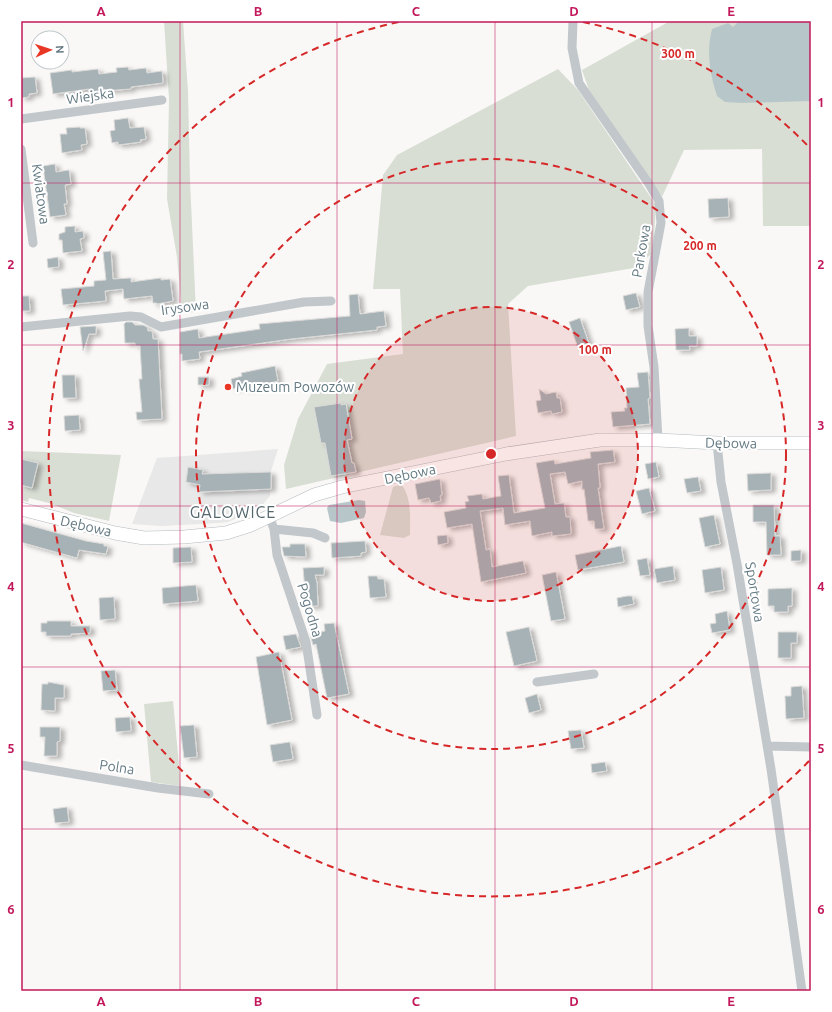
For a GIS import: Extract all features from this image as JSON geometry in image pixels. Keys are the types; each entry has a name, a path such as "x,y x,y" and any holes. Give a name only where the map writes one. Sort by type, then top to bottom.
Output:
{"street":[{"name":"Parkowa","path":"573,21 572,48 579,83 649,184 659,201 661,223 648,292 648,326 654,367 658,440"},
{"name":"Wiejska","path":"21,119 162,100"},
{"name":"Kwiatowa","path":"21,149 34,243"},
{"name":"Irysowa","path":"21,327 130,316 141,317 161,327 304,302 331,301"},
{"name":"Dębowa","path":"21,509 82,526 144,538 184,537 226,533 251,525 314,495 342,487 506,454 600,440 658,440 717,443 811,443"},
{"name":"Sportowa","path":"717,443 721,482 737,564 767,746 802,991"},
{"name":"Pogodna","path":"269,516 274,529 277,555 306,642 317,715"},
{"path":"274,529 312,533 325,538"},
{"path":"537,682 594,674"},
{"path":"767,746 811,747"},
{"name":"Polna","path":"21,765 107,780 209,794"}],"shaded area":[{"path":"164,21 183,21 188,91 190,180 196,312 182,313 177,257 167,199 169,99"},
{"path":"670,21 811,21 811,226 763,226 762,149 684,150 662,197 589,90 582,70"},
{"path":"735,21 811,21 811,101 742,103 725,102 717,96 712,79 709,55 712,29 728,23 733,27 737,23"},
{"path":"558,69 578,90 656,205 653,253 634,268 528,286 508,304 516,436 286,489 284,465 298,419 327,364 403,354 400,289 373,289 383,175 397,155"},
{"path":"278,449 271,471 270,496 259,509 228,522 162,526 132,524 157,458"},
{"path":"21,451 121,455 109,521 74,513 49,503 29,498 28,502 21,500"},
{"path":"401,484 405,489 409,502 410,535 404,538 380,535 393,487"},
{"path":"359,500 365,501 366,512 364,518 341,523 330,521 327,508 329,505"},
{"path":"173,701 181,786 151,782 144,704"}],"building":[{"path":"128,67 129,70 146,68 147,73 162,71 163,83 131,87 131,89 101,91 102,93 90,95 89,89 53,94 50,73 98,69 99,74 117,72 116,68"},
{"path":"35,77 37,93 29,94 29,97 21,98 21,78"},
{"path":"128,118 130,128 144,127 146,139 140,140 141,142 118,145 118,142 112,143 110,131 115,130 114,120"},
{"path":"66,128 85,128 87,144 81,145 82,150 62,153 60,134 67,134"},
{"path":"55,164 56,172 69,170 71,184 65,185 67,204 64,204 66,215 50,217 43,166"},
{"path":"728,198 729,217 709,218 708,199"},
{"path":"75,226 75,232 83,231 84,238 80,239 82,251 63,253 62,240 59,240 59,234 65,232 65,227"},
{"path":"111,251 113,279 131,278 131,282 161,278 161,280 170,279 173,301 157,304 153,303 152,296 124,299 123,289 105,291 106,301 63,305 61,289 94,286 94,281 106,280 103,252"},
{"path":"58,257 59,267 48,268 47,259"},
{"path":"636,293 640,307 626,310 623,296"},
{"path":"358,294 360,314 384,311 386,326 377,327 377,330 291,339 199,352 200,359 182,361 182,354 180,354 180,332 198,329 199,338 260,329 259,324 350,316 349,295"},
{"path":"21,296 29,296 30,311 21,311"},
{"path":"580,318 589,344 578,348 569,322"},
{"path":"126,322 132,322 135,325 143,325 147,327 148,331 152,331 153,339 158,339 162,419 137,420 136,412 142,412 139,379 142,379 140,346 135,346 135,343 125,343 124,324"},
{"path":"96,326 96,334 89,334 83,351 80,327"},
{"path":"689,328 689,336 697,336 697,346 689,346 690,350 676,350 675,329"},
{"path":"275,366 278,381 244,389 243,386 233,389 231,379 242,376 241,373"},
{"path":"648,372 650,424 613,427 611,412 625,411 624,408 627,408 626,388 639,387 637,373"},
{"path":"62,375 75,375 76,398 63,398"},
{"path":"198,377 209,377 209,385 198,385"},
{"path":"539,389 546,394 556,392 557,398 560,398 562,412 552,414 551,411 538,413 536,401 541,400"},
{"path":"341,403 341,405 346,404 352,439 347,440 352,463 354,463 356,472 331,476 325,443 321,443 314,407"},
{"path":"79,415 80,430 65,431 64,416"},
{"path":"613,450 615,462 598,464 600,488 598,488 604,529 595,529 594,521 588,521 584,489 582,490 582,481 568,484 565,472 550,474 555,504 564,503 566,517 570,517 571,534 552,536 552,532 532,536 530,521 505,525 503,508 480,511 486,550 490,549 492,567 523,561 526,573 481,582 472,524 447,528 444,512 466,508 465,502 469,501 467,496 482,494 483,499 501,496 498,476 509,475 514,513 545,508 536,463 554,460 555,464 591,458 590,452"},
{"path":"21,459 38,463 32,488 21,485"},
{"path":"656,462 659,477 648,479 645,464"},
{"path":"188,467 203,470 202,474 271,472 271,489 199,492 200,485 186,482"},
{"path":"771,473 771,490 748,491 747,474"},
{"path":"698,477 701,491 687,493 684,479"},
{"path":"440,479 442,495 440,496 441,501 431,503 429,498 418,500 415,484"},
{"path":"649,488 655,511 642,514 636,491"},
{"path":"753,505 774,505 775,536 780,536 781,555 767,555 766,522 753,522"},
{"path":"714,515 720,544 705,547 699,518"},
{"path":"21,523 86,541 104,544 104,546 108,546 106,554 79,550 77,558 21,542"},
{"path":"447,535 448,543 438,545 437,536"},
{"path":"365,541 366,552 361,553 361,556 332,558 331,543"},
{"path":"290,544 305,544 306,557 284,556 282,547 290,547"},
{"path":"621,546 624,562 578,570 575,555"},
{"path":"191,547 192,562 173,563 173,548"},
{"path":"801,550 801,561 791,561 791,551"},
{"path":"647,558 650,575 640,576 637,560"},
{"path":"673,566 675,580 657,583 654,569"},
{"path":"324,567 324,575 315,575 317,583 318,606 303,606 303,590 305,590 303,568"},
{"path":"721,567 724,590 705,593 702,570"},
{"path":"556,572 565,619 551,621 542,575"},
{"path":"368,576 377,576 378,579 384,579 386,597 370,598"},
{"path":"196,585 198,601 163,604 162,588"},
{"path":"792,588 792,606 788,606 788,612 774,612 774,606 768,606 768,589"},
{"path":"632,596 634,604 618,607 617,598"},
{"path":"114,597 115,619 100,620 99,598"},
{"path":"727,611 730,630 712,633 710,624 716,623 715,614"},
{"path":"47,621 71,621 71,626 90,626 90,633 71,634 71,636 46,636 46,632 41,632 41,623 47,623"},
{"path":"334,623 349,694 327,698 316,644 313,645 310,634 325,631 324,624"},
{"path":"529,627 537,661 514,666 506,632"},
{"path":"778,632 797,632 797,643 791,643 791,658 778,658"},
{"path":"296,634 301,647 286,650 283,636"},
{"path":"279,652 292,720 267,725 256,657"},
{"path":"115,670 117,690 103,691 101,671"},
{"path":"48,682 64,685 64,698 55,698 55,711 41,710 42,684 48,684"},
{"path":"802,686 804,718 786,719 785,696 791,696 791,687"},
{"path":"537,694 541,710 529,713 525,698"},
{"path":"130,717 131,731 116,732 115,718"},
{"path":"194,725 197,757 184,758 180,726"},
{"path":"40,727 60,727 60,741 57,742 57,756 44,756 45,737 40,737"},
{"path":"581,730 584,748 571,749 568,731"},
{"path":"290,742 293,759 273,762 270,745"},
{"path":"605,762 607,771 592,773 591,764"},
{"path":"67,807 69,822 55,823 53,809"}],"place":[{"name":"Muzeum Powozów","path":"228,387"}],"district":[{"name":"GALOWICE","path":"233,512"}]}
